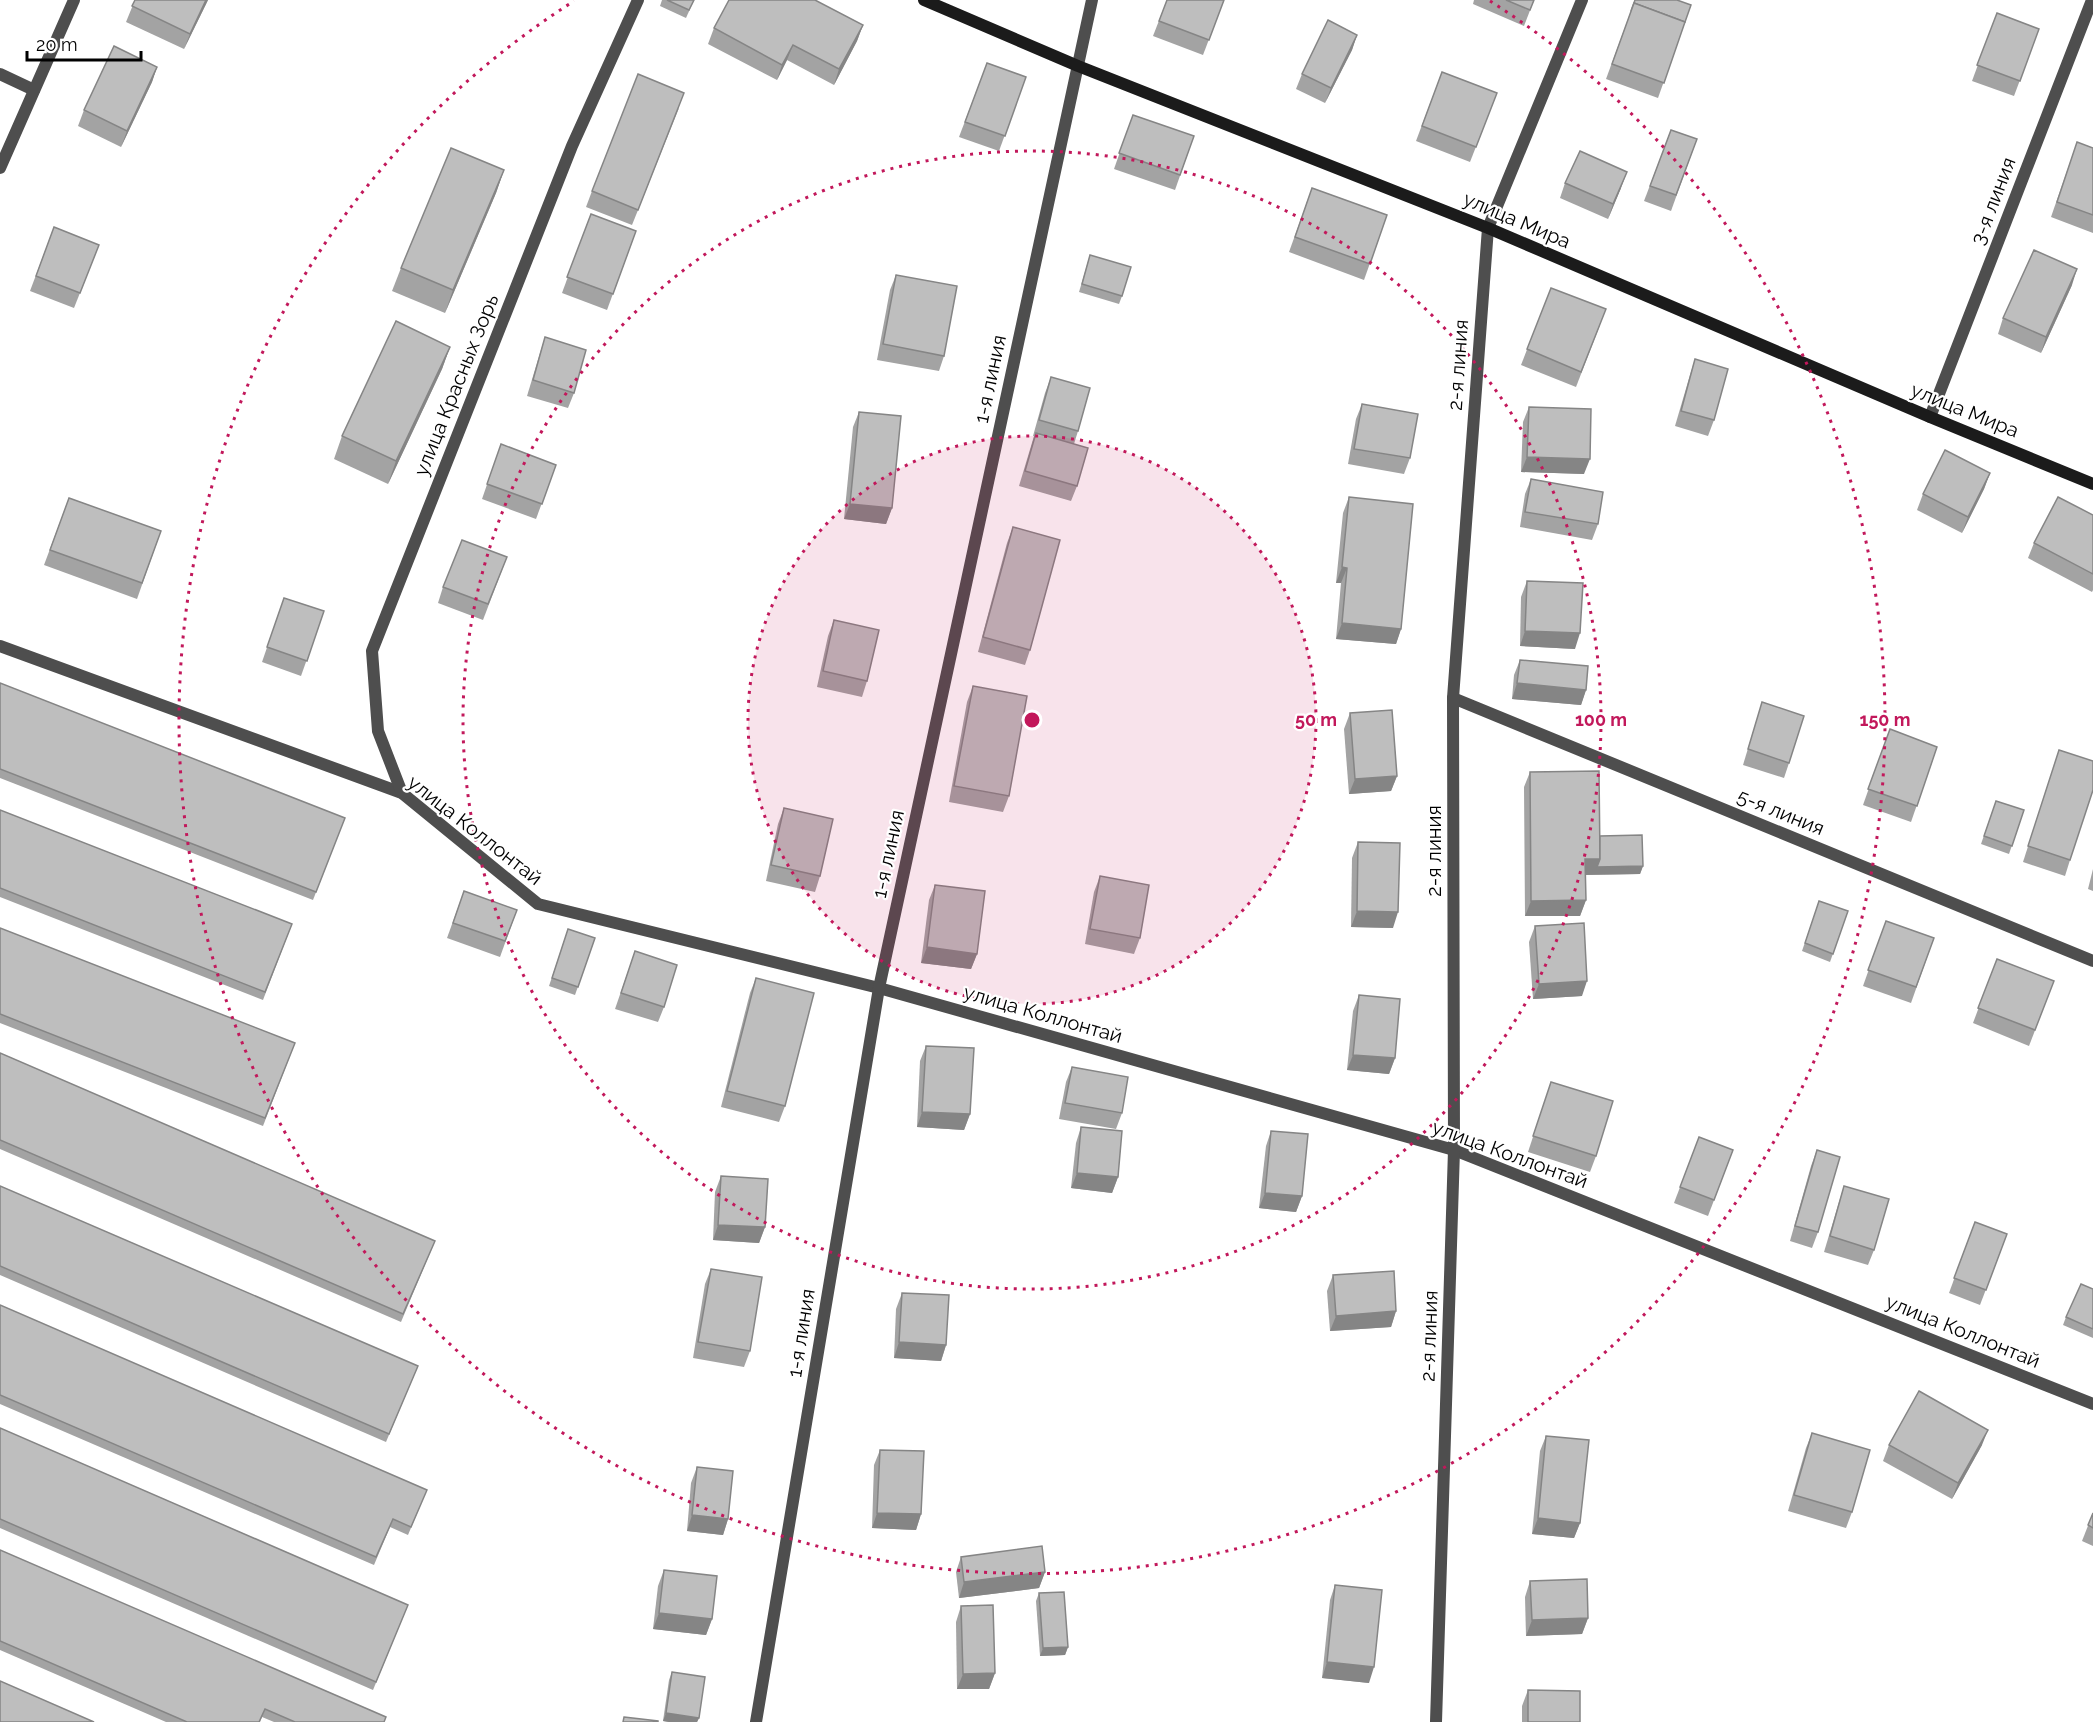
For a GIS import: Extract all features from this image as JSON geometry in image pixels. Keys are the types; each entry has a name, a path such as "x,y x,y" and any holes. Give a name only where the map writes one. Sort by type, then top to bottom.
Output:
{"main road":[{"name":"улица Мира","path":"924,0 1078,66 1488,228 1930,417 2093,484"}],"street":[{"path":"0,168 74,0"},
{"name":"улица Красных Зорь","path":"402,793 378,731 372,651 572,146 638,0"},
{"name":"1-я линия","path":"756,1722 879,988 1092,0"},
{"name":"2-я линия","path":"1436,1722 1454,1150 1453,698 1488,228 1582,0"},
{"name":"3-я линия","path":"1930,417 2092,0"},
{"path":"0,74 34,90"},
{"name":"улица Коллонтай","path":"0,646 402,793 538,904 879,988 1454,1150 2093,1404"},
{"name":"5-я линия","path":"1453,698 2093,961"}],"building":[{"path":"135,0 206,0 190,34 132,6"},
{"path":"667,0 694,0 689,10"},
{"path":"729,0 815,0 863,25 839,69 793,45 782,65 714,28"},
{"path":"1167,0 1224,0 1209,40 1159,21"},
{"path":"1506,0 1534,0 1530,10"},
{"path":"1635,0 1677,0 1691,5 1685,22 1634,3 1631,11"},
{"path":"1634,3 1685,22 1664,83 1612,64"},
{"path":"1997,13 2039,29 2020,81 1977,65"},
{"path":"1328,20 1357,35 1331,88 1302,74"},
{"path":"114,46 157,67 127,131 84,110"},
{"path":"987,63 1026,77 1005,136 965,122"},
{"path":"1442,72 1497,93 1476,147 1422,126"},
{"path":"638,74 684,93 638,210 592,191"},
{"path":"1133,115 1194,136 1180,175 1119,153"},
{"path":"1671,130 1697,139 1676,195 1650,186"},
{"path":"2077,142 2093,148 2093,215 2057,202"},
{"path":"451,148 504,170 453,290 401,268"},
{"path":"1580,151 1627,172 1613,204 1565,183"},
{"path":"1312,188 1387,215 1370,264 1295,237"},
{"path":"591,214 636,231 613,294 567,277"},
{"path":"54,227 99,245 80,293 36,276"},
{"path":"2034,250 2077,269 2046,337 2003,318"},
{"path":"1090,255 1131,267 1122,296 1082,284"},
{"path":"896,275 957,286 944,356 883,344"},
{"path":"1551,288 1606,309 1581,372 1527,349"},
{"path":"396,321 450,347 396,461 342,436"},
{"path":"545,337 586,350 574,393 533,380"},
{"path":"1695,359 1728,369 1714,420 1681,411"},
{"path":"1051,377 1090,388 1078,431 1039,420"},
{"path":"1362,404 1418,414 1410,458 1354,449"},
{"path":"1529,407 1591,409 1590,459 1527,457"},
{"path":"859,412 901,416 892,508 850,504"},
{"path":"1036,433 1088,448 1077,486 1025,471"},
{"path":"501,444 556,465 542,504 487,484"},
{"path":"1945,450 1990,473 1968,517 1923,494"},
{"path":"1531,479 1603,492 1598,524 1525,512"},
{"path":"1349,497 1413,504 1401,629 1342,623 1347,568 1342,567"},
{"path":"2058,497 2093,515 2093,574 2034,543"},
{"path":"69,498 161,531 142,583 50,550"},
{"path":"1013,527 1060,540 1030,650 983,637"},
{"path":"462,540 507,557 488,604 443,587"},
{"path":"1527,581 1583,583 1580,633 1525,631"},
{"path":"284,598 324,611 307,661 267,647"},
{"path":"834,620 879,630 867,681 823,671"},
{"path":"1520,660 1588,666 1586,690 1517,683"},
{"path":"0,683 345,818 316,892 0,769"},
{"path":"973,686 1027,696 1009,796 954,786"},
{"path":"1762,702 1804,716 1789,763 1748,749"},
{"path":"1392,710 1397,776 1355,779 1350,713"},
{"path":"1890,729 1937,747 1917,806 1868,789"},
{"path":"2059,750 2093,761 2093,790 2070,860 2028,846"},
{"path":"1599,771 1600,859 1585,859 1586,900 1531,901 1530,772"},
{"path":"1996,801 2024,810 2012,846 1984,836"},
{"path":"784,808 833,819 820,876 771,865"},
{"path":"0,810 292,924 265,992 0,888"},
{"path":"1642,835 1643,866 1597,867 1600,859 1600,836"},
{"path":"1358,842 1400,843 1398,912 1357,911"},
{"path":"1100,876 1149,885 1140,938 1090,929"},
{"path":"935,885 985,891 977,954 927,947"},
{"path":"464,891 517,910 505,941 453,923"},
{"path":"1819,901 1848,911 1833,954 1805,943"},
{"path":"1886,921 1934,938 1916,987 1868,970"},
{"path":"1584,923 1587,981 1539,984 1535,926"},
{"path":"0,928 295,1043 265,1118 0,1014"},
{"path":"568,929 595,938 578,987 552,978"},
{"path":"635,951 677,965 664,1007 621,993"},
{"path":"1997,959 2054,981 2035,1030 1978,1008"},
{"path":"756,978 814,993 785,1106 727,1091"},
{"path":"1359,995 1400,999 1395,1058 1353,1055"},
{"path":"926,1046 974,1048 970,1114 922,1112"},
{"path":"0,1053 435,1241 403,1314 0,1140"},
{"path":"1072,1067 1128,1077 1122,1113 1065,1103"},
{"path":"1551,1082 1613,1101 1596,1156 1533,1136"},
{"path":"1081,1127 1122,1131 1118,1177 1077,1173"},
{"path":"1271,1131 1308,1134 1302,1196 1265,1193"},
{"path":"1699,1137 1733,1150 1714,1200 1680,1187"},
{"path":"1817,1150 1840,1157 1818,1232 1795,1226"},
{"path":"721,1176 768,1179 765,1227 718,1225"},
{"path":"0,1186 418,1366 389,1434 0,1266"},
{"path":"1844,1186 1889,1199 1874,1250 1830,1236"},
{"path":"1975,1222 2007,1234 1986,1290 1954,1278"},
{"path":"711,1269 762,1277 750,1351 698,1342"},
{"path":"1394,1271 1396,1311 1336,1316 1333,1275"},
{"path":"2081,1284 2093,1289 2093,1329 2066,1317"},
{"path":"902,1293 949,1295 946,1345 899,1342"},
{"path":"0,1305 427,1490 411,1527 393,1519 376,1557 0,1395"},
{"path":"1919,1391 1988,1430 1958,1483 1889,1445"},
{"path":"0,1428 408,1605 376,1682 0,1519"},
{"path":"1812,1433 1870,1450 1852,1512 1794,1495"},
{"path":"1546,1436 1589,1440 1580,1523 1538,1518"},
{"path":"880,1450 924,1451 921,1514 877,1513"},
{"path":"697,1467 733,1471 728,1519 692,1515"},
{"path":"2093,1513 2093,1528 2088,1525"},
{"path":"1042,1546 1045,1572 964,1582 961,1557"},
{"path":"0,1550 386,1717 384,1722 295,1722 265,1709 259,1722 187,1722 0,1641"},
{"path":"664,1570 717,1576 712,1619 659,1613"},
{"path":"1587,1579 1588,1618 1532,1620 1530,1581"},
{"path":"1335,1585 1382,1590 1374,1667 1327,1662"},
{"path":"1064,1592 1068,1647 1043,1648 1039,1593"},
{"path":"993,1605 995,1673 963,1674 961,1606"},
{"path":"672,1672 705,1677 699,1718 666,1713"},
{"path":"0,1681 94,1722 0,1722"},
{"path":"1528,1690 1580,1691 1580,1722 1528,1722"},
{"path":"624,1717 658,1721 658,1722 623,1722"}]}
